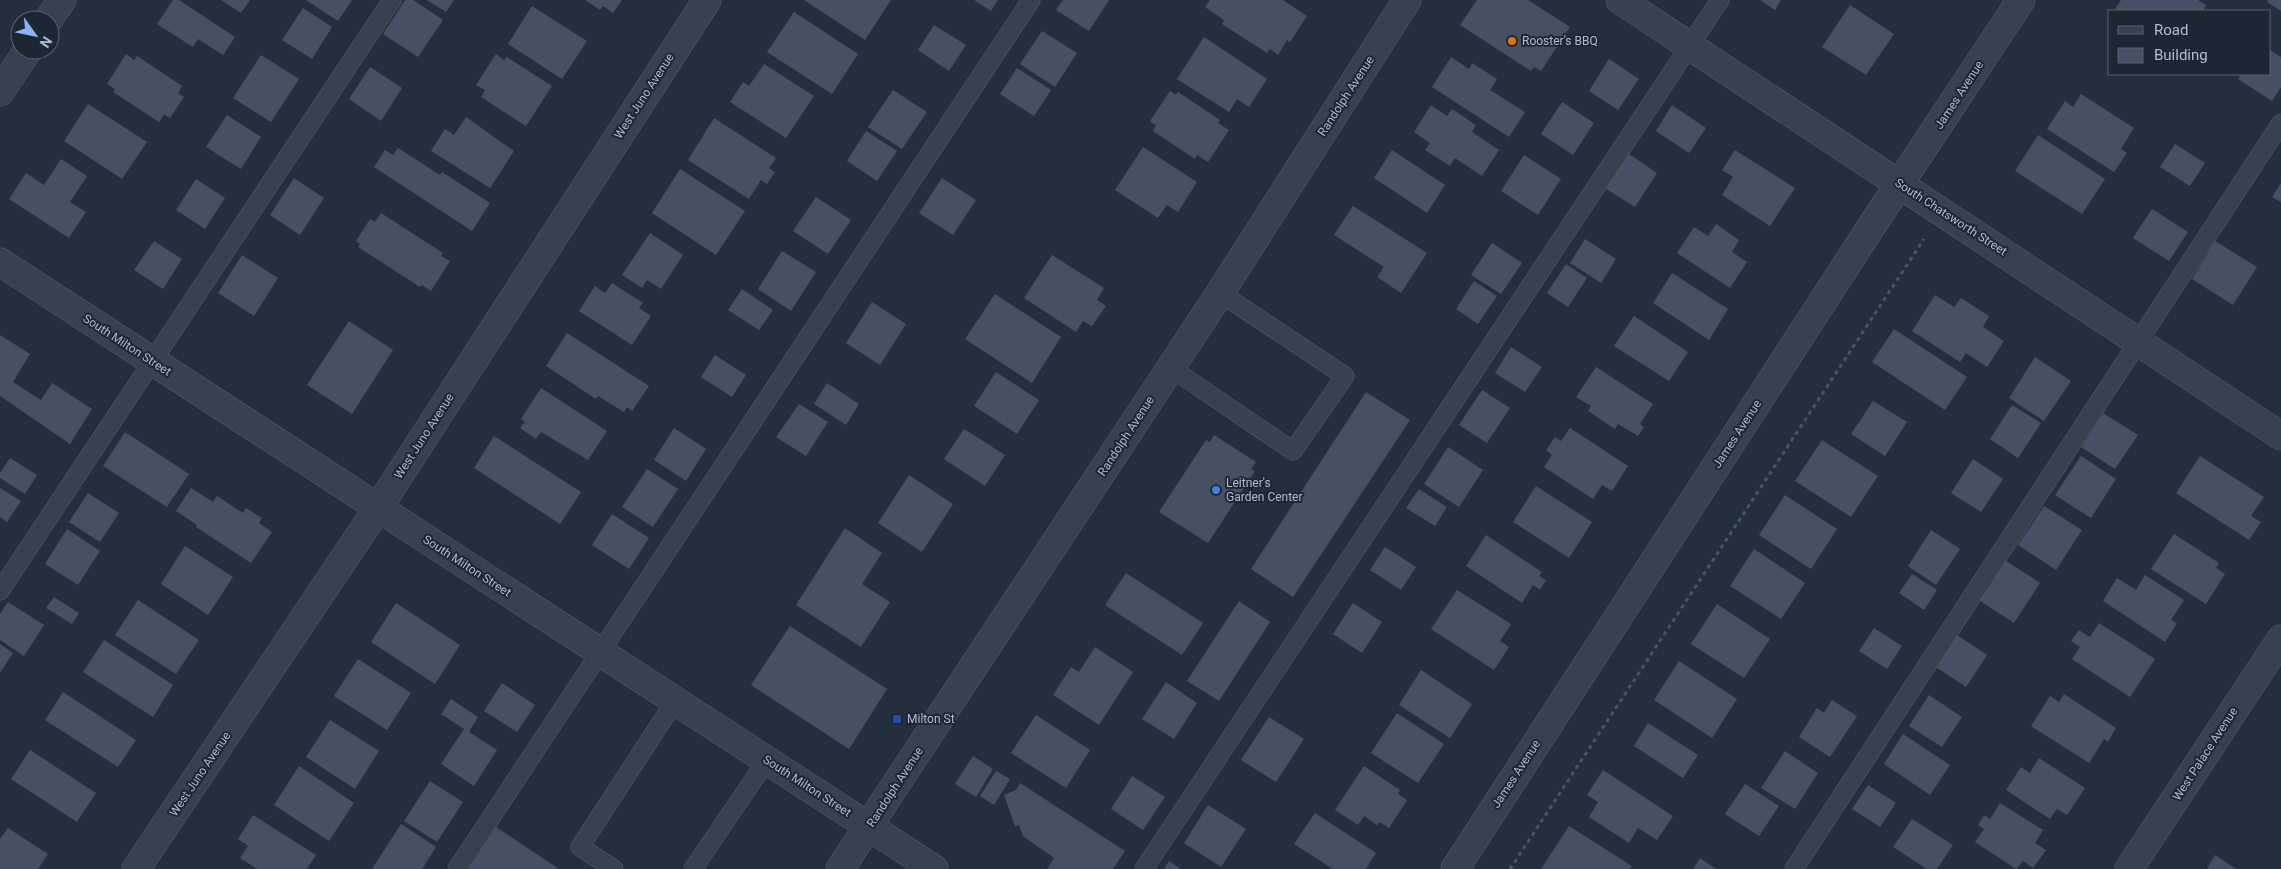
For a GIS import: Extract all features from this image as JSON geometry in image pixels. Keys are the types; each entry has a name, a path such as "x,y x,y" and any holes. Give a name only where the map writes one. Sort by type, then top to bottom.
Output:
{"street":[{"name":"West Juno Avenue","path":"136,869 378,508 707,0"},
{"name":"Randolph Avenue","path":"840,869 1220,293 1407,0"},
{"name":"South Chatsworth Street","path":"1620,0 2281,436"},
{"name":"James Avenue","path":"1455,869 2021,0"},
{"path":"0,92 21,60"},
{"name":"South Milton Street","path":"0,262 934,869"},
{"name":"West Palace Avenue","path":"2129,869 2281,639"}],"lane":[{"path":"0,591 392,0"},
{"path":"457,869 1031,0"},
{"path":"1144,869 1720,0"},
{"path":"1794,869 2281,124"},
{"path":"1171,368 1293,451 1345,376 1220,293"},
{"path":"614,869 580,847 675,701"},
{"path":"693,869 767,760"}],"path":[{"path":"1510,869 1927,234"}],"building":[{"path":"173,0 179,0 235,37 223,55 198,39 193,47 157,24"},
{"path":"221,0 250,0 241,13"},
{"path":"306,0 352,0 338,21"},
{"path":"405,0 413,0 443,20 418,57 383,34"},
{"path":"427,0 454,0 446,12"},
{"path":"585,0 622,0 613,13 603,6 600,10"},
{"path":"804,0 891,0 865,40"},
{"path":"974,0 998,0 991,11"},
{"path":"1063,0 1109,0 1089,31 1056,10"},
{"path":"1210,0 1283,0 1307,16 1290,42 1287,40 1278,55 1270,49 1267,53 1222,24 1224,20 1205,7"},
{"path":"1477,0 1528,0 1570,27 1541,71 1534,67 1531,71 1460,25"},
{"path":"1760,0 1781,0 1775,10"},
{"path":"2121,0 2198,0 2206,5 2204,10 2115,9"},
{"path":"2268,0 2281,0 2281,11 2267,2"},
{"path":"1850,5 1894,34 1866,75 1822,47"},
{"path":"532,6 587,41 562,79 508,44"},
{"path":"303,8 332,27 312,59 282,40"},
{"path":"794,12 858,54 832,94 767,52"},
{"path":"934,25 966,45 949,71 918,50"},
{"path":"1042,31 1077,53 1055,87 1020,64"},
{"path":"1204,37 1267,79 1249,107 1237,99 1229,112 1177,79"},
{"path":"2271,51 2281,57 2281,87 2272,101 2238,79 2240,75 2271,75"},
{"path":"126,54 134,60 137,56 182,86 178,93 184,97 170,118 164,114 159,122 113,92 115,89 107,84"},
{"path":"496,54 504,60 507,57 552,86 526,126 481,97 485,90 476,85"},
{"path":"261,55 299,79 271,122 233,98"},
{"path":"1451,57 1469,69 1472,63 1497,79 1490,90 1525,112 1509,137 1432,87"},
{"path":"1609,59 1639,79 1618,110 1589,91"},
{"path":"764,64 814,96 786,138 730,102 743,82 749,86"},
{"path":"370,67 402,88 381,121 349,99"},
{"path":"1017,68 1051,90 1034,116 1000,94"},
{"path":"893,90 927,112 902,149 868,127"},
{"path":"1170,91 1176,95 1178,92 1220,120 1218,123 1229,130 1208,162 1197,155 1195,159 1153,131 1156,125 1150,121"},
{"path":"2081,94 2134,128 2121,149 2127,153 2114,172 2047,129 2065,101 2073,107"},
{"path":"1562,102 1594,123 1573,155 1541,134"},
{"path":"88,104 147,142 122,179 64,141"},
{"path":"1431,105 1447,116 1452,109 1476,125 1472,132 1499,150 1482,176 1455,158 1450,166 1425,150 1430,143 1414,132"},
{"path":"1672,105 1706,128 1689,153 1656,131"},
{"path":"227,115 261,137 241,169 206,147"},
{"path":"466,117 514,151 490,188 431,151 445,129 454,135"},
{"path":"714,118 776,158 769,168 775,172 767,184 761,180 749,199 688,160"},
{"path":"866,131 897,151 877,181 847,161"},
{"path":"2038,135 2105,179 2082,214 2015,171"},
{"path":"2175,144 2205,163 2190,186 2160,167"},
{"path":"1143,147 1197,182 1178,212 1167,205 1158,218 1115,190"},
{"path":"398,148 440,175 442,172 490,203 472,231 374,167 385,150 393,155"},
{"path":"1392,150 1445,185 1427,213 1374,178"},
{"path":"1735,150 1795,188 1770,226 1722,195 1733,177 1722,170"},
{"path":"1626,152 1657,173 1635,207 1603,187"},
{"path":"1524,155 1561,179 1538,215 1501,191"},
{"path":"61,159 87,176 70,202 86,212 69,238 9,199 26,173 44,185"},
{"path":"680,169 745,211 716,255 652,213"},
{"path":"294,178 324,198 300,235 270,215"},
{"path":"942,178 976,200 953,235 919,213"},
{"path":"196,179 225,198 205,229 176,210"},
{"path":"2281,183 2281,202 2272,197"},
{"path":"816,197 851,220 828,254 793,231"},
{"path":"1353,206 1427,253 1401,293 1377,277 1384,267 1334,235"},
{"path":"2152,209 2188,232 2169,261 2133,238"},
{"path":"381,213 443,253 441,256 450,261 431,291 422,285 420,287 358,247 360,244 356,241 370,219 375,222"},
{"path":"1716,224 1739,240 1732,252 1747,262 1730,288 1677,253 1694,227 1708,236"},
{"path":"650,233 683,255 661,289 647,280 642,288 622,275"},
{"path":"1585,239 1616,259 1601,283 1570,263"},
{"path":"154,241 182,259 163,289 134,270"},
{"path":"2215,241 2257,267 2233,305 2192,279"},
{"path":"1492,243 1522,263 1501,294 1471,275"},
{"path":"782,251 816,272 791,311 758,289"},
{"path":"242,255 278,278 254,316 218,293"},
{"path":"1052,255 1104,288 1097,300 1106,306 1092,326 1083,321 1076,332 1024,298"},
{"path":"1566,264 1587,278 1568,307 1547,293"},
{"path":"1672,273 1728,309 1709,340 1653,303"},
{"path":"1474,281 1497,296 1478,324 1456,309"},
{"path":"612,283 643,303 639,308 651,316 632,345 579,311 595,286 605,293"},
{"path":"742,289 773,310 759,330 728,310"},
{"path":"995,294 1061,337 1032,383 965,339"},
{"path":"1935,295 1954,307 1961,298 1989,316 1983,327 2004,341 1987,367 1966,353 1960,362 1912,331"},
{"path":"872,302 906,324 880,365 846,343"},
{"path":"1634,316 1688,352 1669,381 1614,346"},
{"path":"349,321 393,350 352,414 307,385"},
{"path":"1894,329 1967,377 1945,410 1872,362"},
{"path":"567,333 649,386 632,411 627,407 624,412 598,396 596,399 546,366"},
{"path":"0,335 30,354 13,382 41,400 52,383 92,409 70,444 0,396"},
{"path":"1511,347 1542,367 1525,392 1495,373"},
{"path":"715,355 746,375 732,397 701,377"},
{"path":"2035,357 2071,381 2044,421 2009,398"},
{"path":"1596,367 1653,404 1640,424 1644,427 1638,436 1618,424 1615,429 1588,411 1591,406 1576,397"},
{"path":"996,372 1039,400 1017,434 974,406"},
{"path":"827,383 859,404 846,425 814,404"},
{"path":"541,388 607,431 588,460 541,432 536,439 520,428 525,422 521,419"},
{"path":"1482,390 1510,408 1487,443 1459,425"},
{"path":"1366,392 1410,420 1293,597 1251,569"},
{"path":"1873,401 1907,422 1885,456 1851,434"},
{"path":"799,404 828,422 806,456 776,437"},
{"path":"2012,405 2041,423 2018,458 1990,439"},
{"path":"2103,413 2138,435 2115,469 2081,447"},
{"path":"674,428 706,449 686,481 654,460"},
{"path":"1570,428 1628,466 1612,491 1602,485 1593,499 1544,467 1552,455 1546,450 1555,437 1561,441"},
{"path":"964,429 1005,455 985,486 944,459"},
{"path":"125,432 189,474 167,507 103,466"},
{"path":"1214,435 1256,462 1251,469 1255,471 1208,543 1159,512 1206,440 1210,442"},
{"path":"494,436 581,492 560,524 474,468"},
{"path":"1822,440 1878,476 1851,517 1795,481"},
{"path":"1448,447 1483,470 1459,507 1424,484"},
{"path":"2081,456 2116,479 2091,518 2055,495"},
{"path":"2200,456 2264,497 2251,516 2261,522 2249,540 2176,493"},
{"path":"10,458 37,475 25,494 0,478 0,473"},
{"path":"1973,459 2003,479 1981,512 1951,493"},
{"path":"647,469 678,489 653,527 622,507"},
{"path":"909,475 953,504 922,552 878,523"},
{"path":"1536,486 1592,522 1569,558 1513,522"},
{"path":"0,488 21,501 7,522 0,517"},
{"path":"191,488 213,502 217,496 243,513 246,508 262,518 259,523 272,532 251,563 196,527 197,525 176,511"},
{"path":"1419,489 1447,507 1435,526 1406,508"},
{"path":"88,493 119,513 100,542 69,522"},
{"path":"1785,495 1837,529 1811,569 1759,535"},
{"path":"2044,506 2082,530 2056,570 2018,545"},
{"path":"612,514 649,538 629,569 592,545"},
{"path":"845,528 882,553 862,584 890,602 861,647 796,605"},
{"path":"67,529 100,551 78,585 45,564"},
{"path":"1931,530 1960,549 1936,585 1908,566"},
{"path":"2174,534 2219,563 2216,568 2225,574 2206,604 2151,569"},
{"path":"1486,535 1542,572 1539,576 1546,580 1540,590 1533,585 1522,603 1466,566"},
{"path":"185,546 233,577 208,615 161,584"},
{"path":"1385,547 1416,567 1401,590 1370,570"},
{"path":"1754,549 1805,583 1781,619 1730,586"},
{"path":"2003,559 2040,583 2014,623 1977,599"},
{"path":"1126,573 1203,623 1182,655 1105,605"},
{"path":"1912,574 1937,590 1924,610 1899,593"},
{"path":"2145,575 2184,600 2171,620 2177,623 2165,642 2103,601 2117,578 2136,590"},
{"path":"1457,590 1511,624 1500,641 1509,647 1494,670 1431,629"},
{"path":"54,597 79,613 72,624 46,608"},
{"path":"138,600 199,640 176,674 115,635"},
{"path":"1239,601 1270,622 1219,701 1187,681"},
{"path":"8,602 44,625 24,656 0,640 0,614"},
{"path":"396,603 460,645 435,684 371,642"},
{"path":"1353,603 1382,622 1362,653 1333,634"},
{"path":"1717,604 1770,639 1744,678 1691,644"},
{"path":"2099,623 2155,659 2130,697 2072,659 2080,647 2071,641 2079,630 2090,637"},
{"path":"790,626 887,689 849,749 751,685"},
{"path":"1874,628 1902,646 1887,669 1859,651"},
{"path":"1957,635 1987,655 1966,687 1936,667"},
{"path":"104,640 173,685 153,717 83,672"},
{"path":"0,644 13,653 0,673"},
{"path":"1095,647 1133,672 1099,725 1053,695 1071,667 1079,672"},
{"path":"358,659 411,693 387,730 334,696"},
{"path":"1679,661 1737,699 1712,738 1654,700"},
{"path":"1421,670 1472,704 1450,738 1399,705"},
{"path":"1166,682 1197,703 1174,739 1142,719"},
{"path":"502,683 535,705 517,732 484,711"},
{"path":"63,692 136,740 118,767 45,720"},
{"path":"2064,694 2116,728 2108,742 2104,739 2089,763 2031,726 2050,696 2059,702"},
{"path":"1929,695 1962,717 1942,747 1909,726"},
{"path":"451,699 478,717 469,732 497,750 474,786 441,764 464,729 441,714"},
{"path":"1832,700 1857,716 1830,757 1799,737 1817,708 1824,713"},
{"path":"1397,713 1444,744 1418,783 1371,753"},
{"path":"1036,715 1090,750 1066,788 1011,753"},
{"path":"1269,717 1304,739 1276,782 1241,760"},
{"path":"330,720 379,751 355,789 306,757"},
{"path":"1648,723 1698,755 1683,778 1634,746"},
{"path":"1903,734 1950,765 1930,795 1884,764"},
{"path":"30,750 96,793 77,822 11,779"},
{"path":"1785,751 1818,773 1795,809 1761,788"},
{"path":"973,756 993,769 976,797 955,784"},
{"path":"2039,758 2085,788 2067,815 2057,809 2050,819 2006,790 2021,767 2030,773"},
{"path":"299,766 354,803 329,841 274,805"},
{"path":"1364,766 1400,790 1398,794 1407,800 1389,828 1380,822 1377,825 1364,816 1358,825 1335,810"},
{"path":"1603,770 1673,816 1657,840 1638,828 1629,843 1589,817 1598,802 1587,795"},
{"path":"996,771 1010,779 994,805 980,796"},
{"path":"1132,776 1165,797 1143,830 1111,809"},
{"path":"430,781 463,802 437,842 404,821"},
{"path":"1020,783 1125,851 1113,869 1047,869 1054,858 1023,836 1019,825 1015,826 1004,795 1016,790"},
{"path":"1745,784 1779,806 1759,836 1725,814"},
{"path":"1868,785 1896,803 1880,827 1852,809"},
{"path":"2000,803 2043,830 2035,843 2046,850 2033,868 2023,861 2016,869 1975,842 1984,829 1978,825 1984,815 1990,819"},
{"path":"1208,805 1246,829 1221,867 1184,843"},
{"path":"1315,813 1376,853 1366,869 1333,869 1294,844"},
{"path":"253,815 316,855 307,869 257,869 240,858 248,846 238,839"},
{"path":"1912,819 1953,845 1937,869 1927,869 1893,847"},
{"path":"401,824 436,847 422,869 372,869"},
{"path":"1569,826 1632,866 1630,869 1541,869"},
{"path":"496,827 559,869 468,869"},
{"path":"8,828 48,854 38,869 0,869 0,839"},
{"path":"2215,855 2236,869 2207,869"},
{"path":"1700,858 1716,869 1693,869"},
{"path":"1169,861 1181,869 1164,869"}],"place":[{"name":"Rooster's BBQ","path":"1512,41"},
{"name":"Leitner's Garden Center","path":"1216,490"},
{"name":"Milton St","path":"897,719"}]}
